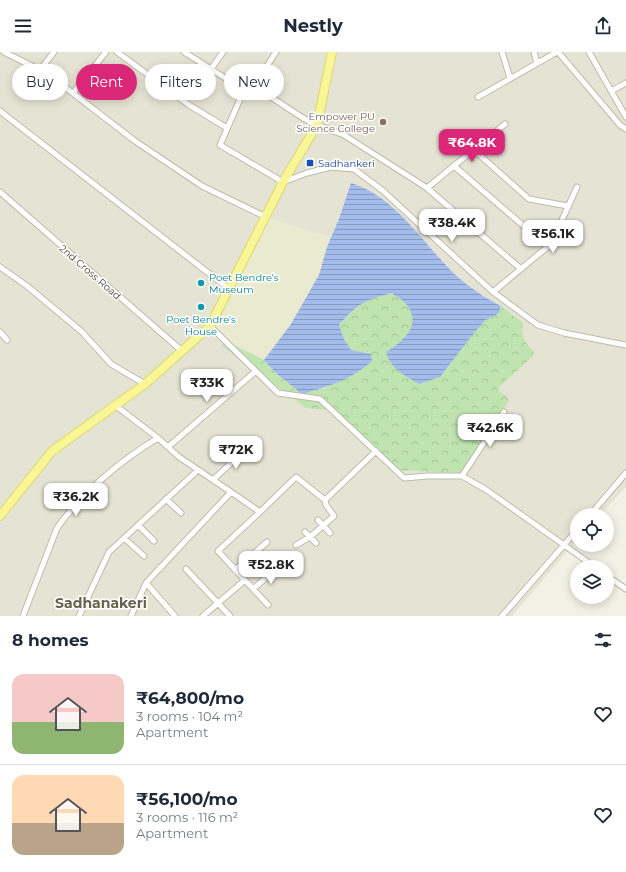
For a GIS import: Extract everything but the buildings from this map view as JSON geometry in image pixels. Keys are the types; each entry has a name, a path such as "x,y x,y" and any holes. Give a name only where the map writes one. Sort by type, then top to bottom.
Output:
{"main road":[{"path":"0,516 52,451 145,384 210,326 283,182 317,126 332,52"}],"street":[{"path":"4,52 28,64"},
{"path":"45,64 54,52"},
{"path":"73,93 106,52"},
{"path":"117,52 189,105 227,128"},
{"path":"184,52 203,64"},
{"path":"215,64 224,52"},
{"path":"268,64 276,52"},
{"path":"502,52 510,78"},
{"path":"534,52 537,63"},
{"path":"478,97 558,52 620,125 626,129"},
{"path":"589,52 626,117"},
{"path":"611,91 626,83"},
{"path":"68,90 135,141 202,186 266,217"},
{"path":"240,100 220,145 283,182 307,173 331,167 354,169 382,190 493,292 538,325 564,333 626,345"},
{"path":"276,100 317,126 344,135 427,188 521,269"},
{"path":"0,111 229,289"},
{"path":"427,188 505,124"},
{"path":"474,150 529,199 568,206"},
{"path":"454,166 548,247"},
{"path":"493,292 548,247 577,187"},
{"name":"2nd Cross Road","path":"0,192 182,351"},
{"path":"0,267 27,286 81,331 111,364 145,384"},
{"path":"210,326 278,393 320,399 404,478 462,476 486,489 585,560"},
{"path":"0,332 7,340"},
{"path":"168,447 256,371"},
{"path":"116,406 198,470 214,479 260,512"},
{"path":"462,476 504,412"},
{"path":"23,616 57,528 66,515 91,490 140,448 158,438"},
{"path":"214,479 246,449"},
{"path":"325,500 376,451"},
{"path":"78,616 109,552 198,470"},
{"path":"596,508 626,473"},
{"path":"268,605 218,551 296,477 325,500 326,505 334,516 310,537 296,545"},
{"path":"131,616 146,583 231,492"},
{"path":"166,499 181,513"},
{"path":"318,520 330,533"},
{"path":"138,525 154,541"},
{"path":"305,532 316,543"},
{"path":"124,538 144,556"},
{"path":"502,616 570,538"},
{"path":"235,570 267,542"},
{"path":"253,589 277,568"},
{"path":"186,569 230,616"},
{"path":"203,616 245,580"},
{"path":"614,581 626,589"},
{"path":"146,583 175,616"}],"shaded area":[{"path":"0,52 626,52 626,487 606,508 570,508 570,548 512,616 0,616"},
{"path":"266,217 331,237 319,275 291,324 264,360 225,341 210,326"}],"green space":[{"path":"392,293 407,305 411,313 412,320 411,326 404,338 386,352 440,377 479,326 497,313 501,306 523,323 522,332 524,339 534,351 532,357 497,389 507,397 509,401 460,473 394,470 331,410 306,408 222,346 225,341 264,360 276,373 302,394 325,388 361,371 371,354 351,350 344,339 339,325 357,307 375,298"}],"water":[{"path":"351,183 368,190 383,200 410,225 460,279 480,294 501,306 499,313 486,320 473,334 440,377 419,384 404,375 395,367 388,358 386,352 404,338 411,326 411,313 407,305 392,293 368,301 357,307 339,325 344,339 351,350 371,354 372,361 348,378 302,394 276,373 264,360 291,324 319,275 327,247 339,219"}],"place":[{"name":"Empower PU Science College","path":"383,122"},
{"name":"Sadhankeri","path":"310,163"},
{"name":"Poet Bendre's Museum","path":"201,283"},
{"name":"Poet Bendre's House","path":"201,307"}],"district":[{"name":"Sadhanakeri","path":"101,603"}]}
